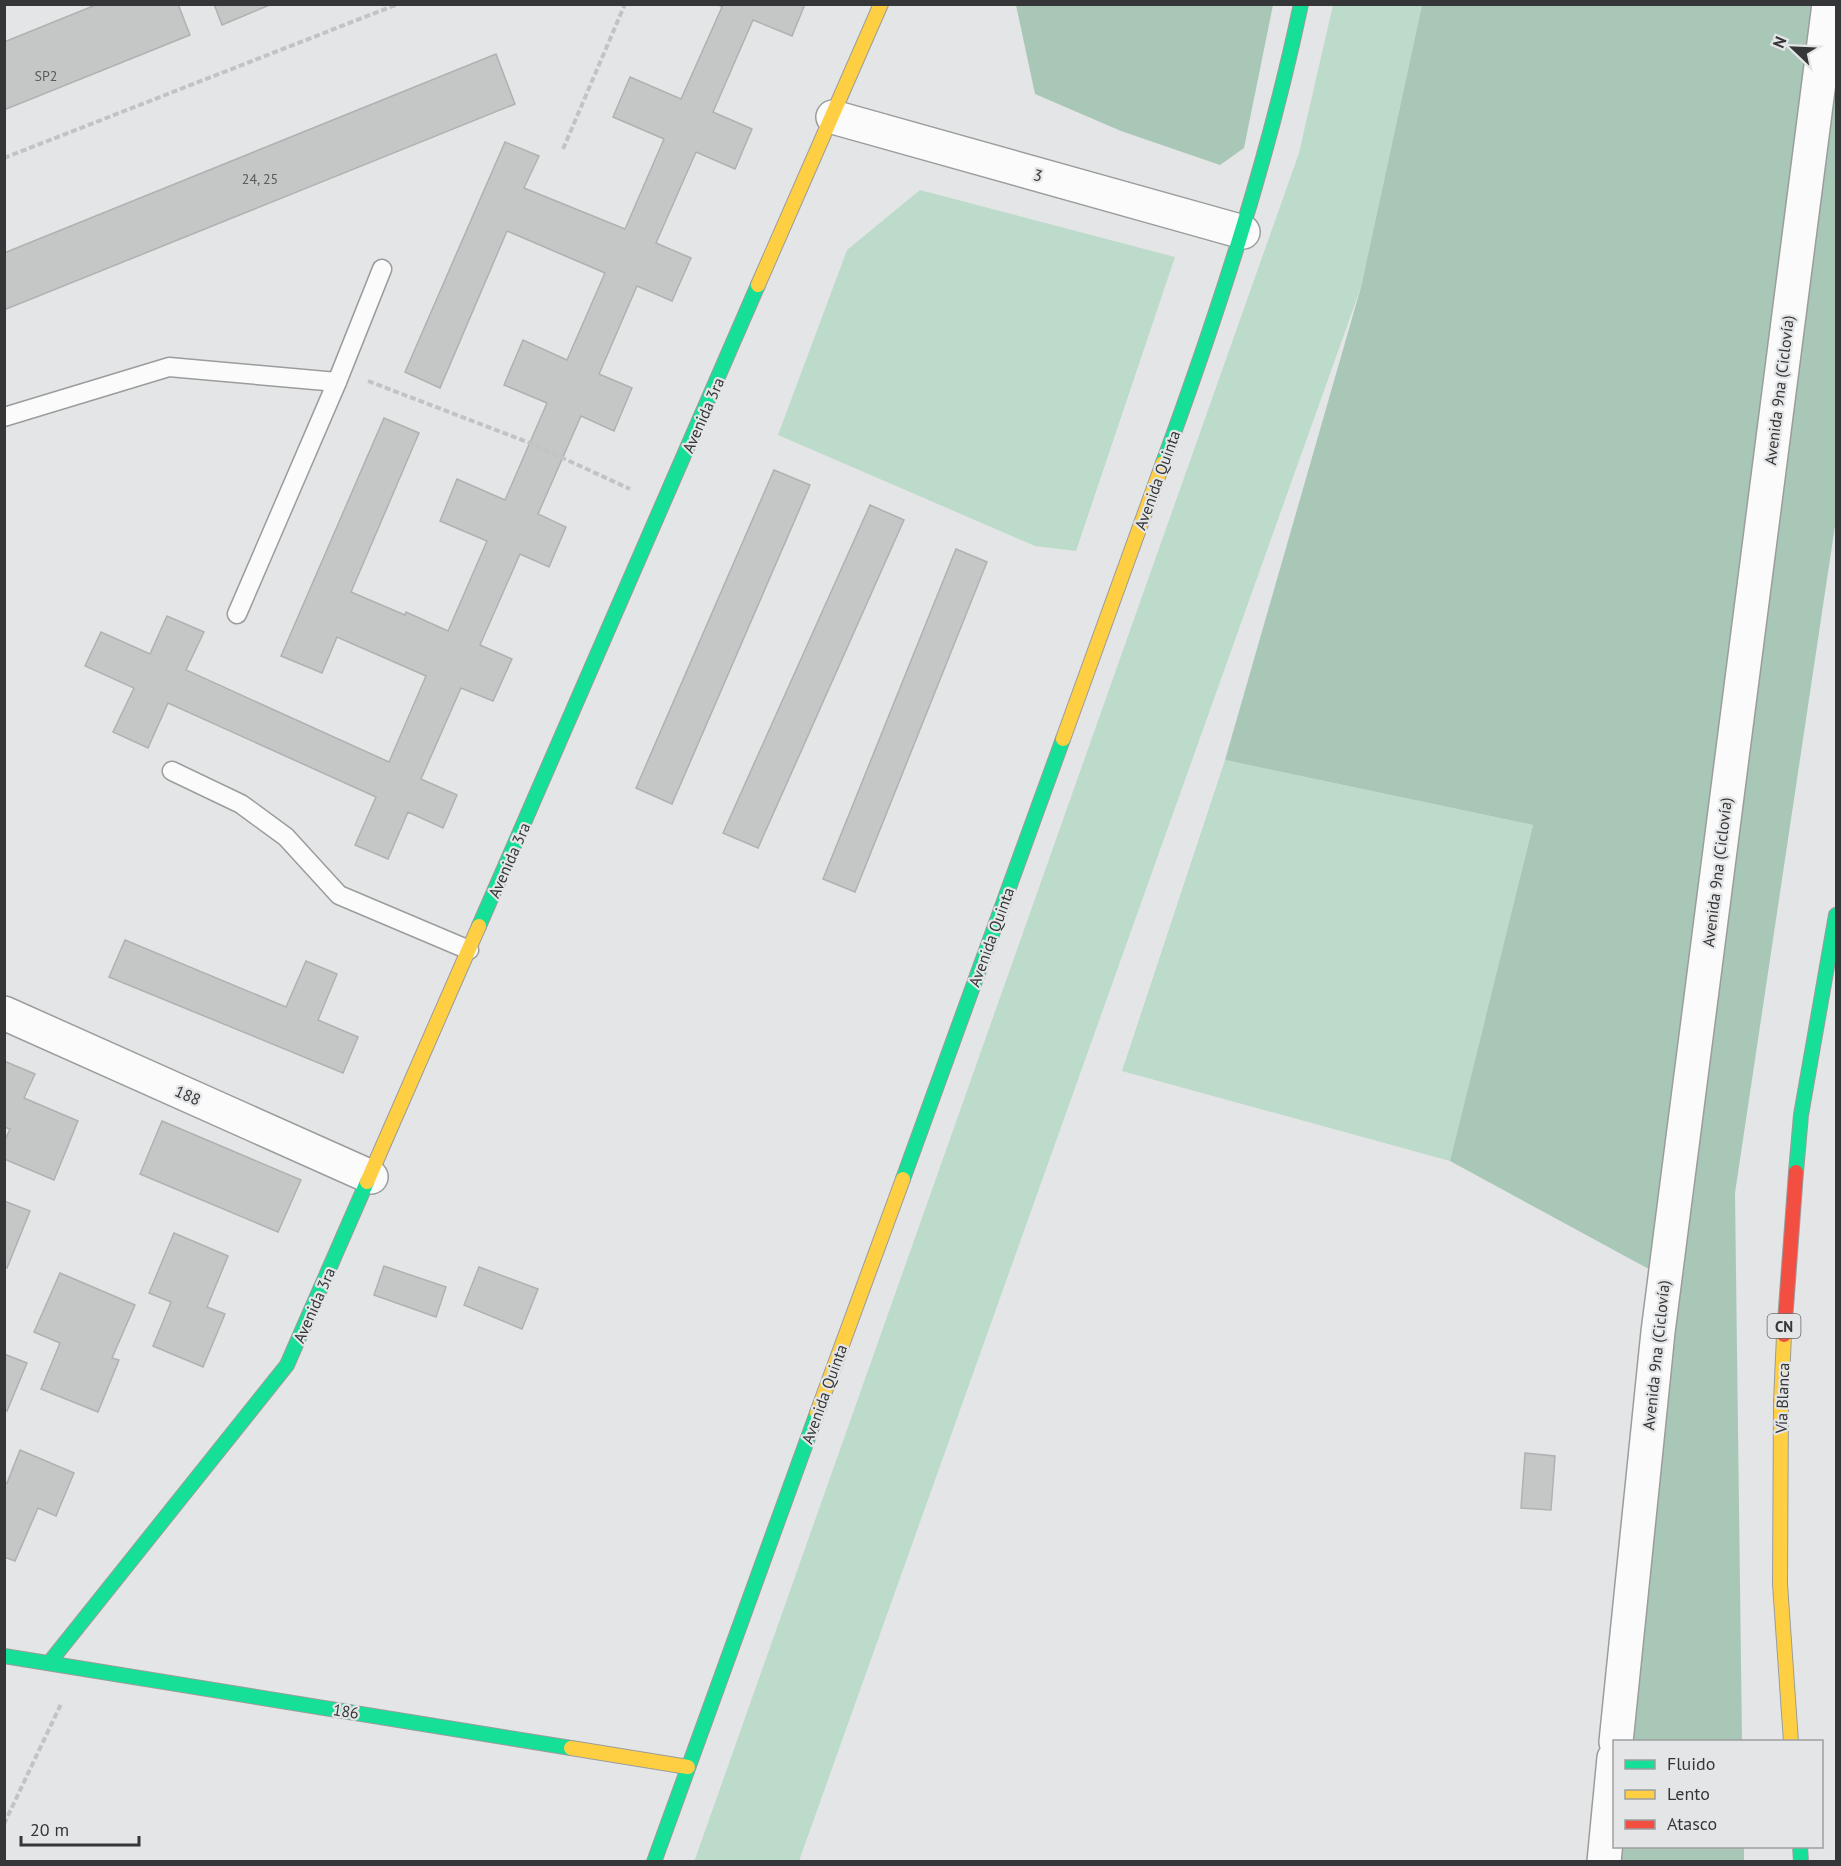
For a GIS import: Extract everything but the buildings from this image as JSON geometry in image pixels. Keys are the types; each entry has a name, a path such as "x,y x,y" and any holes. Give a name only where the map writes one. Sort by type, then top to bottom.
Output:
{"main road":[{"name":"Avenida 3ra","path":"49,1663 287,1365 881,4"},
{"name":"Avenida Quinta","path":"654,1862 1196,374 1243,232 1292,53 1302,4"},
{"name":"Vía Blanca","path":"1791,1740 1780,1584 1781,1414 1785,1305 1801,1115 1836,915"},
{"name":"186","path":"4,1656 688,1767"}],"street":[{"name":"Avenida 9na (Ciclovía)","path":"1616,1740 1658,1332 1829,4"},
{"name":"3","path":"833,117 1243,232"},
{"name":"188","path":"4,1013 370,1177"},
{"path":"1604,1862 1613,1768"}],"lane":[{"path":"237,614 338,382 382,269"},
{"path":"4,417 169,367 338,382"},
{"path":"172,771 241,804 286,837 339,895 469,950"}],"path":[{"path":"4,158 398,4"},
{"path":"563,149 625,4"},
{"path":"338,382 367,381 378,385 530,443 664,504"},
{"path":"4,1824 77,1667"}],"green space":[{"path":"1016,5 1273,5 1244,148 1220,165 1121,131 1035,94"},
{"path":"1333,5 1422,5 1361,287 799,1861 694,1862 1299,153"},
{"path":"1422,5 1836,5 1836,519 1735,1193 1742,1740 1613,1740 1613,1848 1744,1848 1744,1861 1598,1861 1669,1280 1450,1161 1533,825 1225,760 1361,287"},
{"path":"920,190 1175,257 1076,551 1035,546 778,435 847,250"},
{"path":"1225,760 1533,825 1450,1161 1122,1071"}],"traffic: fast":[{"path":"1163,463 1240,236 1273,121 1301,4"},
{"path":"479,926 758,285"},
{"path":"903,1179 1063,739"},
{"path":"1796,1172 1801,1115 1836,915"},
{"path":"49,1663 287,1365 367,1182"},
{"path":"654,1862 817,1413"},
{"path":"4,1656 571,1748"},
{"path":"1800,1848 1801,1862"}],"traffic: slow":[{"path":"758,285 881,4"},
{"path":"1063,739 1163,463"},
{"path":"367,1182 479,926"},
{"path":"817,1413 903,1179"},
{"path":"1784,1335 1781,1402 1780,1584 1791,1740"},
{"path":"571,1748 688,1767"}],"traffic: jam":[{"path":"1784,1335 1796,1172"}]}
